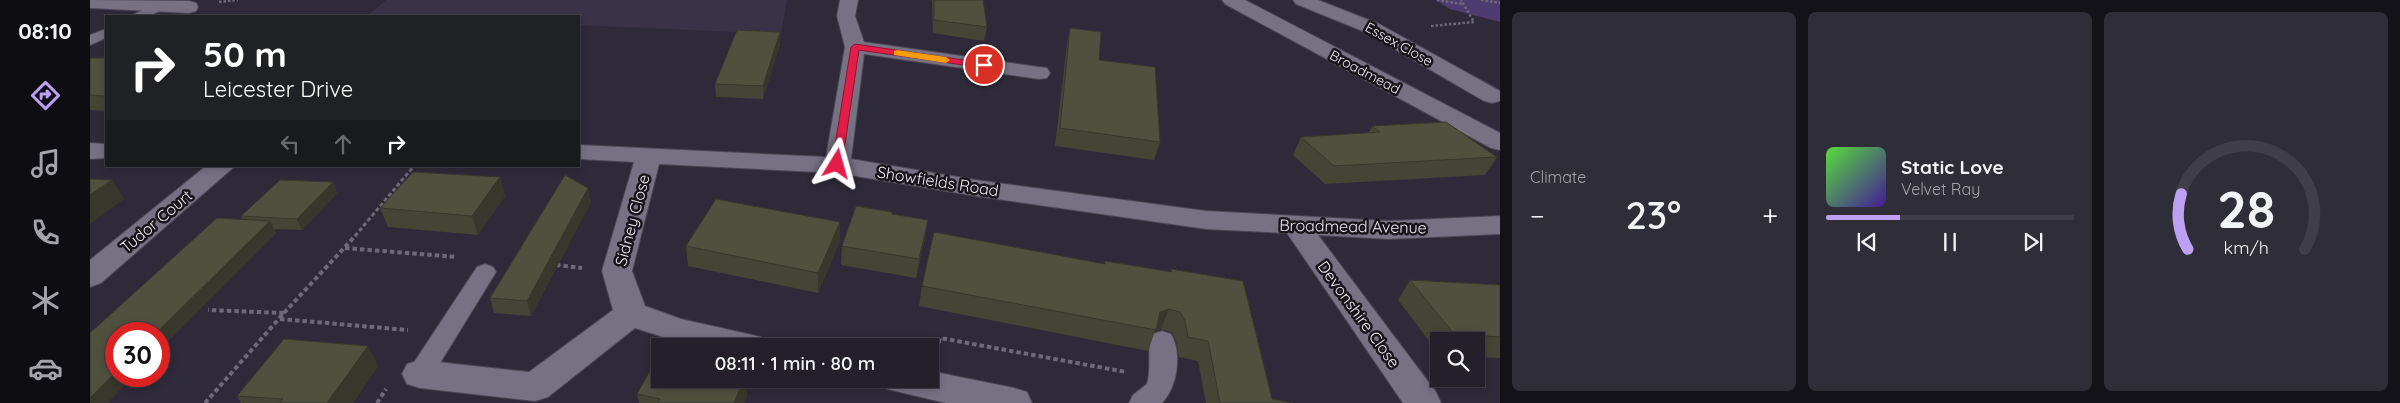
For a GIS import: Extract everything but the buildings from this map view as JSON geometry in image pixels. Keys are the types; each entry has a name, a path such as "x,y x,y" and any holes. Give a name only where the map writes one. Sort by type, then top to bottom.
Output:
{"street":[{"path":"837,164 855,47 846,16 849,0"},
{"name":"Broadmead","path":"1231,0 1500,143"},
{"name":"Essex Close","path":"1302,0 1378,32 1496,96"},
{"path":"90,3 188,7"},
{"path":"855,47 1039,73"},
{"path":"1424,103 1496,96"},
{"path":"90,151 105,151"},
{"name":"Showfields Road","path":"580,152 837,164 976,188 1206,220"},
{"name":"Sidney Close","path":"631,314 617,271 650,154"},
{"name":"Tudor Court","path":"90,276 221,167"},
{"name":"Broadmead Avenue","path":"1206,220 1388,230 1500,225"},
{"name":"Devonshire Close","path":"1296,225 1423,403"},
{"path":"420,374 535,387 631,314 677,331 711,338"},
{"path":"939,387 1014,403"}],"lane":[{"path":"140,15 158,6"},
{"path":"90,42 105,34"},
{"path":"420,374 486,272"},
{"path":"1143,403 1152,399 1165,373 1162,340"}],"path":[{"path":"219,2 238,0"},
{"path":"1437,0 1464,4"},
{"path":"1378,32 1474,22 1461,0"},
{"path":"1481,0 1500,3"},
{"path":"206,403 284,313 345,248 413,167"},
{"path":"208,310 284,313"},
{"path":"279,319 446,333"},
{"path":"939,342 940,338 1141,375 1143,403"}],"shaded area":[{"path":"386,0 787,0 781,34 580,25 580,15 368,15"},
{"path":"1435,0 1500,0 1500,22 1450,9"}],"slow traffic":[{"path":"897,53 946,60"}],"route":[{"path":"837,164 855,47 984,65"}]}
